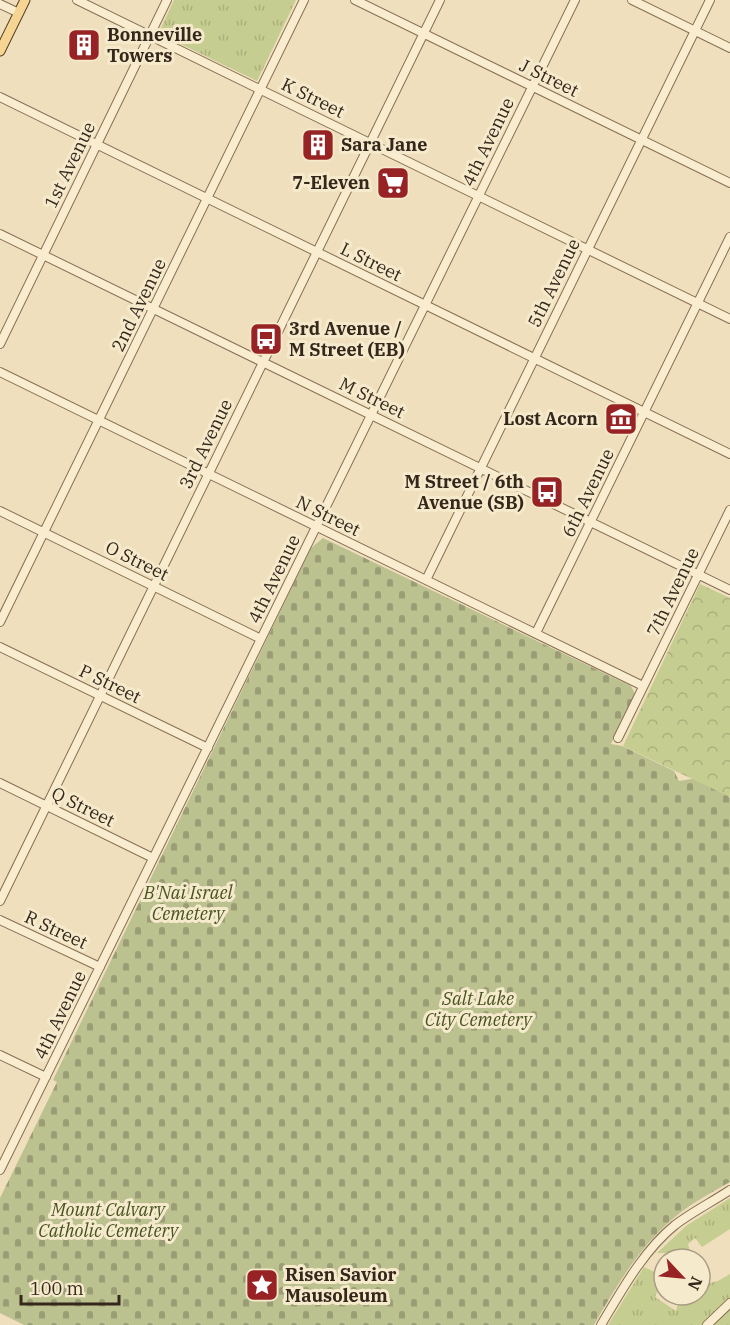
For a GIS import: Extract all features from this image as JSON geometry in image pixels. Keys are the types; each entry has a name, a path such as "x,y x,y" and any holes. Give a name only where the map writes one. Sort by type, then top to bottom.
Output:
{"main road":[{"path":"0,51 23,1"}],"street":[{"name":"K Street","path":"77,0 730,319"},
{"name":"1st Avenue","path":"0,344 167,0"},
{"name":"2nd Avenue","path":"0,622 304,0"},
{"name":"J Street","path":"355,0 730,183"},
{"name":"3rd Avenue","path":"0,901 440,0"},
{"name":"4th Avenue","path":"0,1170 575,0"},
{"path":"632,0 730,48"},
{"name":"5th Avenue","path":"426,580 710,0"},
{"path":"0,4 19,13"},
{"name":"L Street","path":"0,97 730,454"},
{"name":"M Street","path":"0,234 730,590"},
{"name":"6th Avenue","path":"536,633 730,237"},
{"name":"N Street","path":"0,372 643,686"},
{"name":"7th Avenue","path":"618,738 730,510"},
{"name":"O Street","path":"0,511 261,639"},
{"name":"P Street","path":"0,647 208,748"},
{"name":"Q Street","path":"0,783 153,858"},
{"name":"R Street","path":"0,920 100,967"},
{"path":"0,1054 46,1077"},
{"path":"601,1325 630,1277 659,1240 689,1215 730,1190"},
{"path":"707,1325 730,1303"}],"green space":[{"path":"174,0 296,0 257,81 160,34"},
{"name":"Salt Lake City Cemetery","path":"323,538 631,686 635,694 611,744 622,746 674,771 679,781 697,778 716,784 730,798 730,1182 701,1198 662,1228 620,1281 594,1325 24,1325 0,1313 0,1198 57,1082 53,1080 311,548"},
{"path":"700,584 730,598 730,797 623,746"},
{"path":"730,1198 730,1229 702,1247 695,1238 688,1244 689,1247 663,1247 686,1226"},
{"path":"644,1267 652,1271 652,1307 670,1307 676,1311 677,1307 712,1307 712,1282 730,1274 730,1325 608,1325"}],"place":[{"name":"Bonneville Towers","path":"84,45"},
{"name":"Sara Jane","path":"318,145"},
{"name":"7-Eleven","path":"393,183"},
{"name":"3rd Avenue / M Street (EB)","path":"266,339"},
{"name":"Lost Acorn","path":"621,419"},
{"name":"M Street / 6th Avenue (SB)","path":"547,492"},
{"name":"Risen Savior Mausoleum","path":"262,1285"}],"park label":[{"name":"B'Nai Israel Cemetery","path":"188,903"},
{"name":"Mount Calvary Catholic Cemetery","path":"108,1220"}]}
